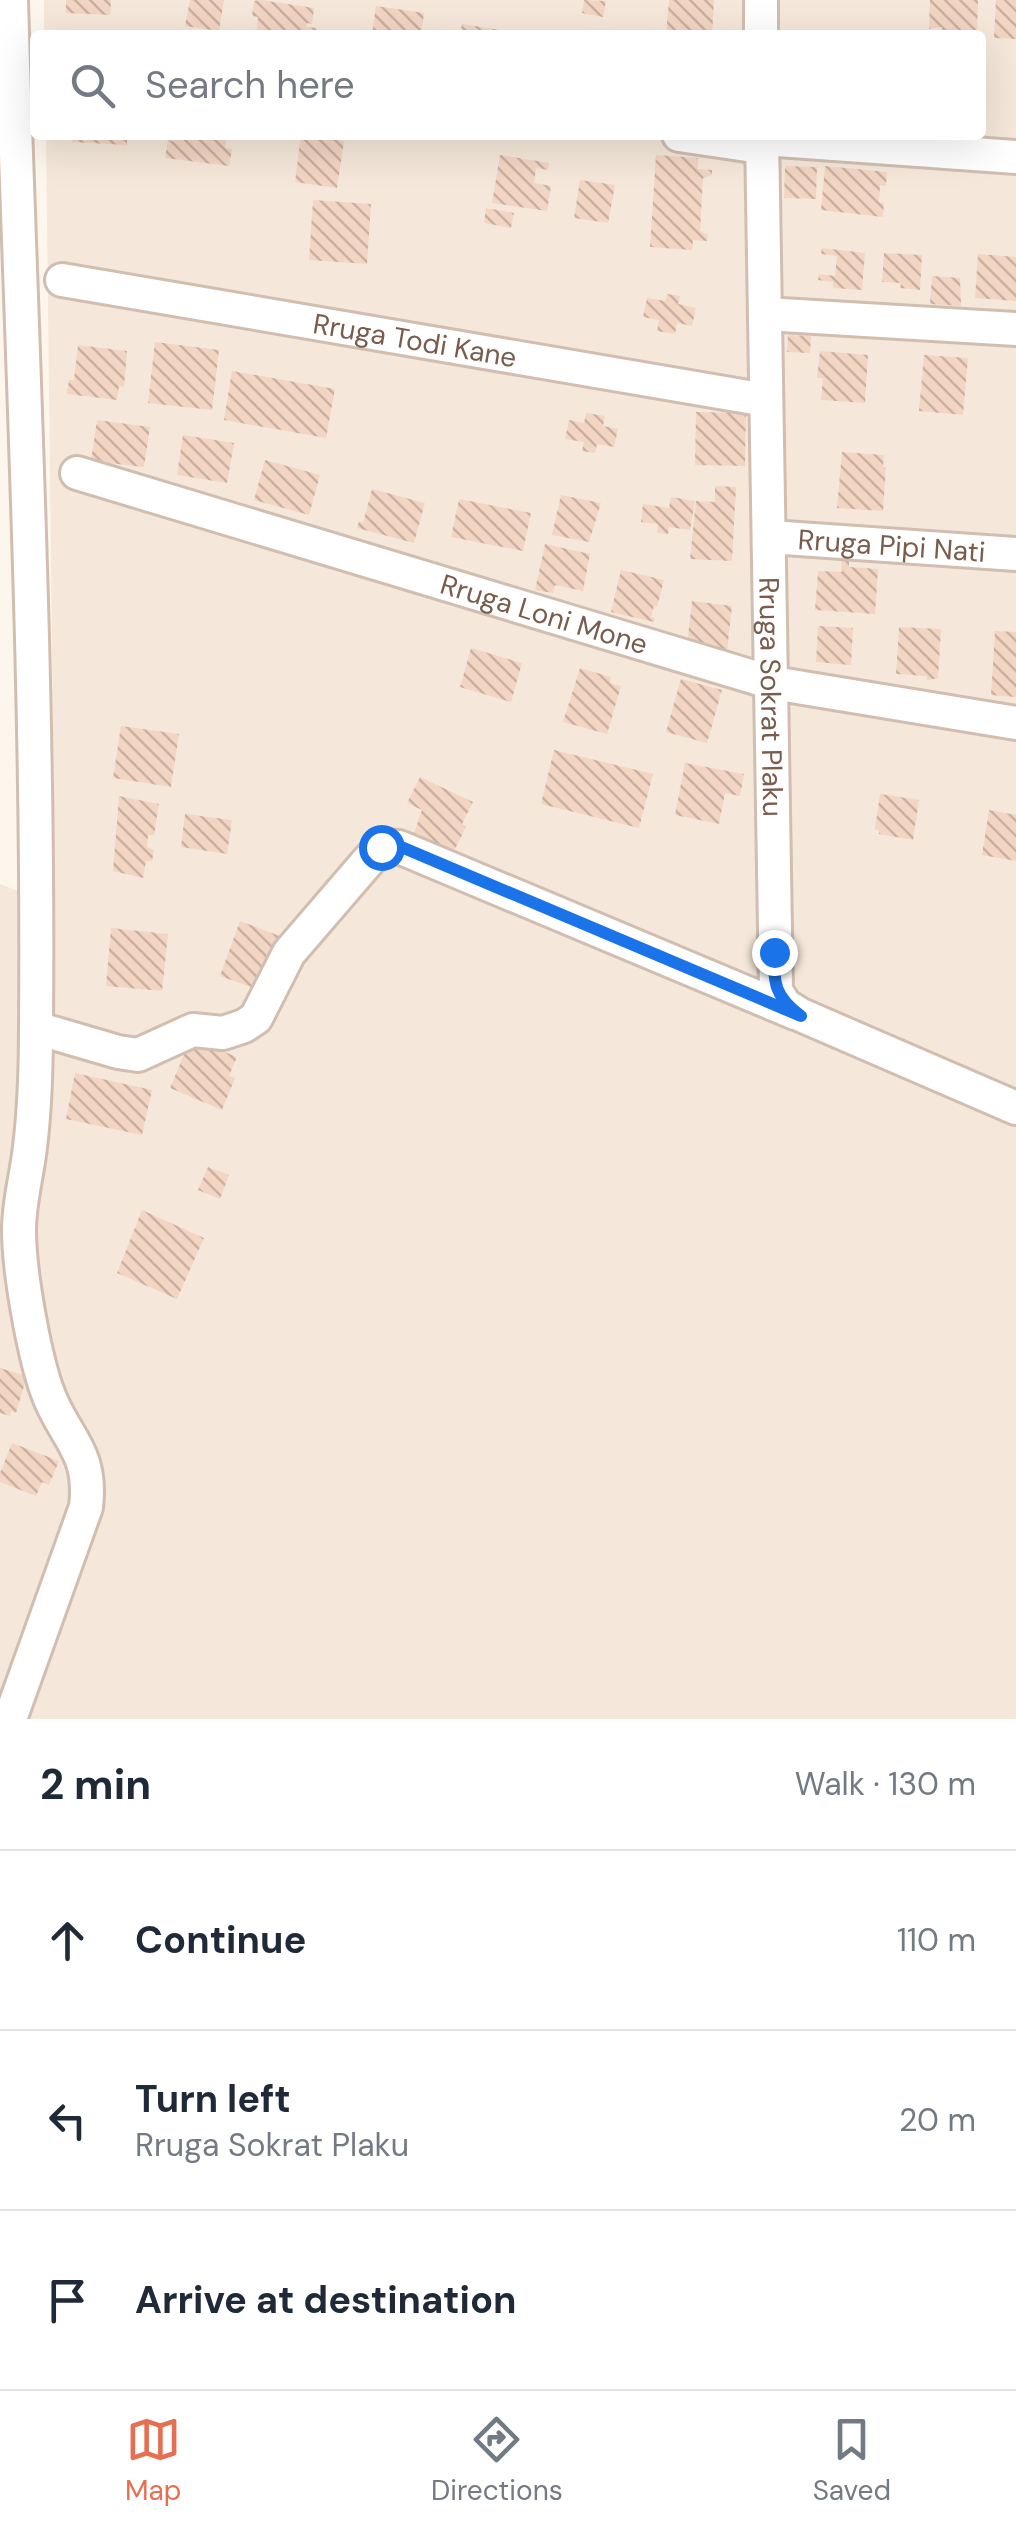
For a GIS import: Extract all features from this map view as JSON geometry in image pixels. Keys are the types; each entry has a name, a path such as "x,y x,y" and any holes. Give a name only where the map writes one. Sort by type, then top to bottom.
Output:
{"street":[{"path":"10,1719 81,1520 88,1485 83,1456 54,1413 44,1385 11,1189 33,1114 36,1028 35,751 12,0"},
{"path":"762,0 762,30"},
{"path":"713,140 747,145 758,140"},
{"name":"Rruga Sokrat Plaku","path":"762,140 773,683 774,973 776,991 801,1016"},
{"path":"778,140 1016,157"},
{"name":"Rruga Todi Kane","path":"62,280 766,400"},
{"path":"766,314 1016,329"},
{"name":"Rruga Loni Mone","path":"77,473 773,683 1016,723"},
{"name":"Rruga Pipi Nati","path":"770,537 1016,554"},
{"path":"36,1028 138,1055 193,1030 222,1034 244,1026 262,1009 289,954 368,860 381,847 399,846 1016,1108"}],"shaded area":[{"path":"44,0 1016,0 1016,1719 0,1719 0,884 55,905 46,140 986,140 986,30 44,30"}],"building":[{"path":"66,0 111,0 110,15 66,13"},
{"path":"190,0 224,0 219,30 185,26"},
{"path":"584,0 606,1 603,17 582,13"},
{"path":"669,0 714,0 712,30 666,30"},
{"path":"930,0 978,0 977,30 929,29"},
{"path":"996,0 1016,0 1016,39 994,38"},
{"path":"254,1 314,8 312,24 307,23 306,27 317,30 257,30 258,17 252,16"},
{"path":"376,6 424,13 422,30 373,30"},
{"path":"462,24 501,30 461,30"},
{"path":"127,140 127,145 72,142"},
{"path":"168,140 226,140 225,148 232,149 229,166 165,158"},
{"path":"300,140 344,141 337,188 295,182"},
{"path":"500,155 549,163 548,170 536,168 534,183 551,186 547,211 492,203"},
{"path":"656,155 698,158 698,169 712,170 712,175 703,178 700,231 708,235 707,241 693,240 692,250 650,247"},
{"path":"785,166 817,167 816,199 784,198"},
{"path":"825,166 887,172 886,186 880,185 883,217 821,210"},
{"path":"580,180 615,185 608,223 574,218"},
{"path":"313,200 371,204 367,264 309,260"},
{"path":"486,208 514,213 511,228 484,223"},
{"path":"822,248 865,253 862,290 833,288 833,282 818,280 819,274 835,276 837,256 821,254"},
{"path":"884,253 922,255 920,290 882,282"},
{"path":"978,254 1016,257 1016,301 975,298"},
{"path":"932,276 960,278 961,306 930,304"},
{"path":"667,294 680,296 678,304 696,308 692,326 677,323 675,334 657,331 659,320 643,317 647,298 665,301"},
{"path":"788,335 811,336 810,353 787,352"},
{"path":"155,342 219,350 212,410 148,403"},
{"path":"78,345 127,351 124,387 119,386 117,400 67,394 69,380 74,380"},
{"path":"820,351 868,355 865,403 821,400 823,378 817,378"},
{"path":"924,355 968,358 963,415 919,411"},
{"path":"232,371 335,389 326,438 224,420"},
{"path":"696,412 746,413 745,466 695,465"},
{"path":"586,413 605,416 603,426 618,429 614,447 597,444 595,453 582,451 584,442 565,439 569,420 584,423"},
{"path":"97,420 150,427 144,467 91,461"},
{"path":"183,435 234,443 227,483 177,475"},
{"path":"842,452 884,455 883,511 837,508"},
{"path":"265,460 320,475 309,515 254,500"},
{"path":"715,486 736,487 732,561 690,559 696,501 715,502"},
{"path":"372,489 425,503 414,543 357,528 359,521 363,523"},
{"path":"561,495 601,503 589,542 552,535"},
{"path":"671,497 695,501 690,530 669,527 668,534 657,533 658,524 641,522 643,504 669,508"},
{"path":"459,499 531,513 523,551 451,537"},
{"path":"545,544 590,554 583,591 555,585 553,593 535,590"},
{"path":"841,560 849,561 849,567 878,569 875,614 815,610 818,571 842,572"},
{"path":"621,570 664,580 651,617 654,622 611,612"},
{"path":"692,601 732,606 727,651 687,646"},
{"path":"818,626 853,628 851,665 816,662"},
{"path":"899,627 941,629 938,678 927,680 927,676 896,674"},
{"path":"995,631 1016,632 1016,697 991,695"},
{"path":"471,648 522,663 511,702 460,687"},
{"path":"580,668 611,677 610,683 621,686 607,734 563,722"},
{"path":"681,679 722,690 707,743 666,732"},
{"path":"121,726 179,734 171,787 113,778"},
{"path":"554,750 653,774 639,828 541,804"},
{"path":"685,763 744,774 740,796 725,793 719,824 675,815"},
{"path":"420,777 473,802 451,857 412,839 422,810 407,803"},
{"path":"880,794 919,800 913,840 879,834 875,829"},
{"path":"119,796 159,804 154,835 148,835 147,847 154,850 152,861 146,861 143,878 113,871"},
{"path":"989,810 1016,815 1016,861 982,855"},
{"path":"185,814 232,820 227,854 181,847"},
{"path":"240,921 285,938 265,992 220,976"},
{"path":"111,928 168,934 162,991 106,986"},
{"path":"191,1038 237,1057 229,1076 235,1078 222,1110 170,1088"},
{"path":"75,1073 152,1090 142,1135 66,1119"},
{"path":"208,1167 229,1175 220,1199 198,1190"},
{"path":"142,1210 204,1238 177,1299 117,1273"},
{"path":"0,1368 27,1376 16,1413 11,1411 10,1416 0,1413"},
{"path":"12,1443 59,1461 49,1485 42,1482 36,1496 0,1482"}],"route":[{"path":"381,847 399,846 801,1016 776,991 774,952"}]}
